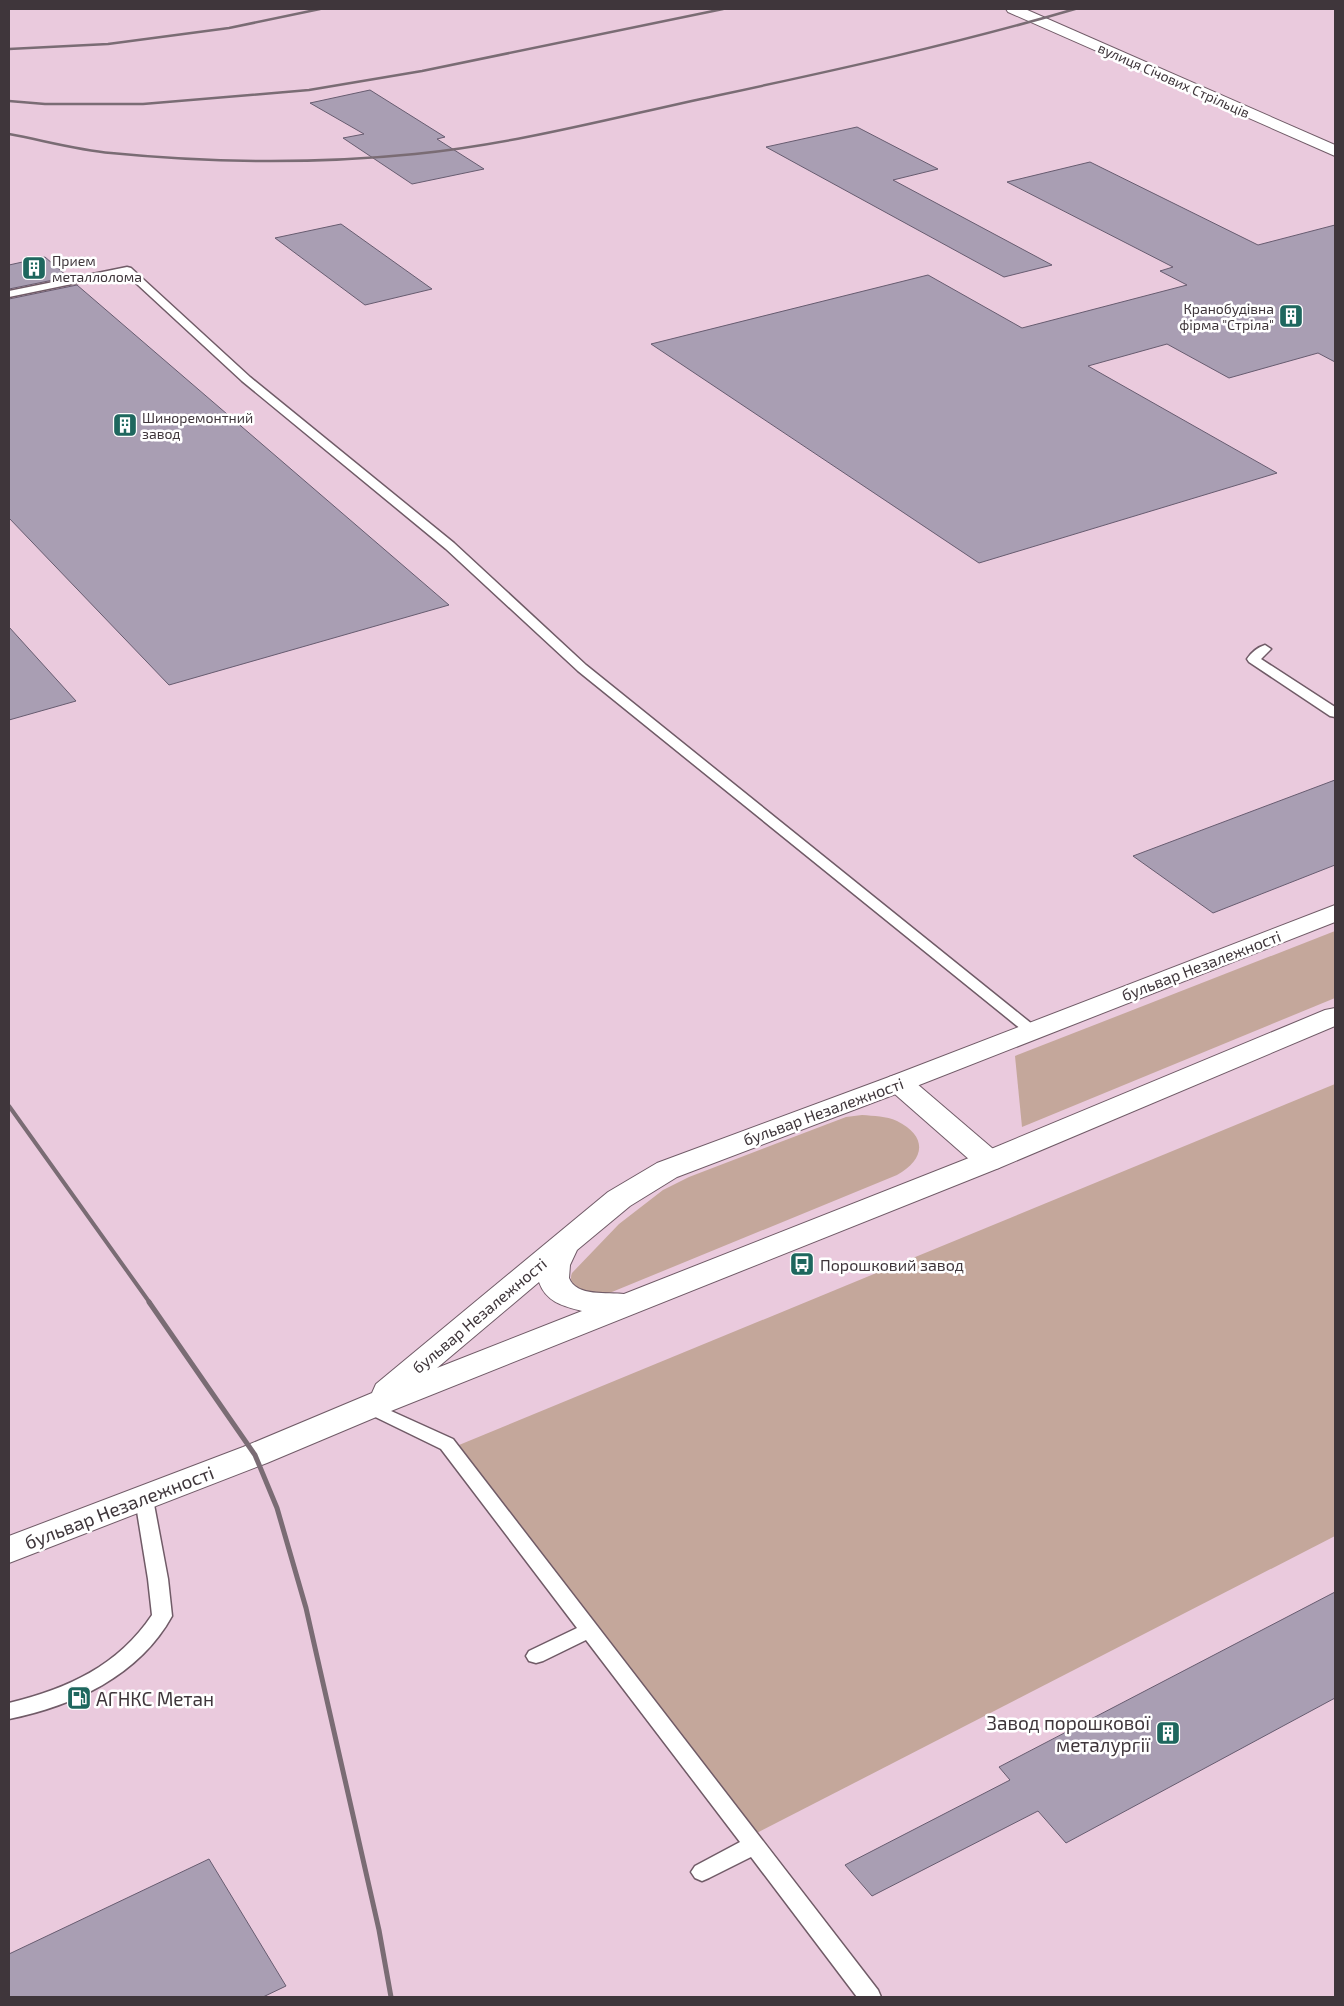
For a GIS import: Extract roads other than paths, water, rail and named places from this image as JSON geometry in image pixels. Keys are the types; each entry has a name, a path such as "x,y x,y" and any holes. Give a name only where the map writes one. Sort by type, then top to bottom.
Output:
{"street":[{"name":"вулиця Січових Стрільців","path":"1013,9 1335,151"},
{"name":"бульвар Незалежності","path":"369,1407 619,1199 667,1170 899,1083 1335,913"},
{"name":"бульвар Незалежності","path":"9,1550 633,1304 989,1161 1335,1016"},
{"path":"899,1083 989,1161"},
{"path":"564,1244 554,1270 553,1278 555,1285 562,1292 571,1297 595,1303 633,1304"}],"lane":[{"path":"9,294 127,270 246,379 450,546 582,668 1032,1031"},
{"path":"1265,649 1253,659 1335,713"},
{"path":"369,1407 447,1444 870,1997"},
{"path":"9,1711 60,1696 114,1670 139,1648 162,1616 158,1579 144,1498"},
{"path":"536,1656 588,1630"},
{"path":"702,1872 754,1845"}],"railway":[{"path":"9,49 108,44 229,28 320,9"},
{"path":"9,101 45,104 143,104 309,90 422,71 723,9"},
{"path":"9,134 98,152 187,159 301,161 415,154 491,144 603,121 896,56 986,34 1075,9"},
{"path":"9,1106 150,1303"},
{"path":"149,1302 255,1455 277,1508 306,1608 379,1930 391,1997"}],"place":[{"name":"Прием металлолома","path":"34,268"},
{"name":"Кранобудівна фірма \"Стріла\"","path":"1291,316"},
{"name":"Шиноремонтний завод","path":"125,425"},
{"name":"Порошковий завод","path":"802,1264"},
{"name":"АГНКС Метан","path":"79,1698"},
{"name":"Завод порошкової металургії","path":"1168,1733"}]}
